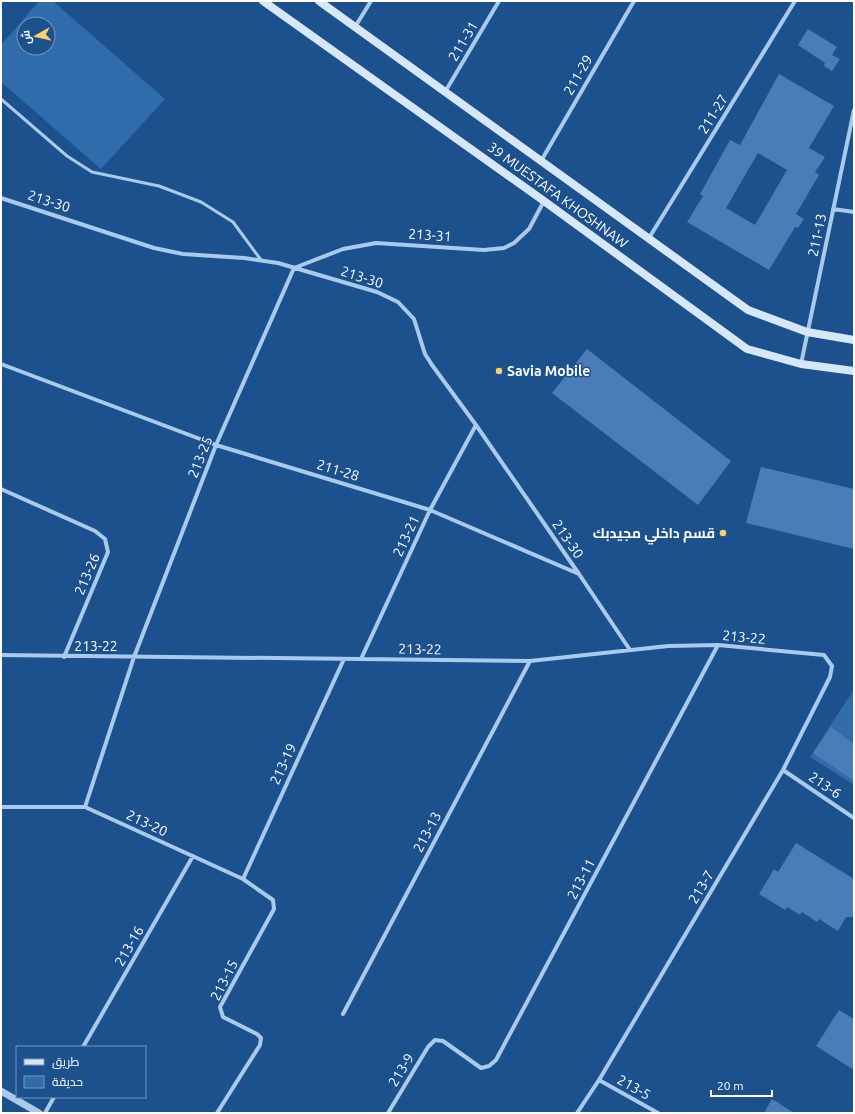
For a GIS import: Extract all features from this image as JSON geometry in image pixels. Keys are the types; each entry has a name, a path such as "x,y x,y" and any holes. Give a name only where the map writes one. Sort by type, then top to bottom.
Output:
{"main road":[{"name":"39 MUESTAFA KHOSHNAW","path":"263,1 544,201 748,349 801,364 854,371"},
{"name":"39 MUESTAFA KHOSHNAW","path":"319,1 748,310 807,332 854,340"}],"street":[{"path":"355,28 371,1"},
{"name":"211-31","path":"445,92 499,1"},
{"name":"211-29","path":"540,161 634,1"},
{"name":"211-27","path":"648,238 796,1"},
{"name":"211-13","path":"801,364 854,110"},
{"name":"213-30","path":"1,198 169,252 261,260 377,292 398,302 414,319 419,330 425,354 432,365 476,425 579,574"},
{"name":"213-31","path":"294,268 343,249 376,243 484,250 504,248 514,243 529,229 544,201"},
{"path":"833,209 854,212"},
{"name":"213-25","path":"85,807 134,657 216,445 294,268"},
{"name":"211-28","path":"1,364 216,445 430,510 579,574"},
{"name":"213-21","path":"361,659 430,510 476,425"},
{"name":"213-26","path":"1,489 95,531 105,540 108,552 64,657"},
{"path":"579,574 630,650"},
{"name":"213-22","path":"1,655 64,657 530,661 668,646 718,645 824,655 832,666"},
{"name":"213-11","path":"435,1040 443,1041 482,1068 490,1066 496,1060 718,645"},
{"name":"213-19","path":"243,879 344,659"},
{"name":"213-13","path":"344,1014 530,661"},
{"name":"213-7","path":"577,1113 599,1080 783,770 830,677 832,666"},
{"name":"213-6","path":"783,770 854,818"},
{"name":"213-20","path":"1,807 85,807 243,879 273,900"},
{"name":"213-16","path":"84,1046 193,856"},
{"name":"213-15","path":"217,1113 260,1045 261,1038 257,1034 223,1017 220,1007 274,909 273,900"},
{"name":"213-9","path":"388,1113 428,1047 435,1040"},
{"name":"213-5","path":"599,1080 658,1113"},
{"path":"1,1091 39,1113"},
{"path":"45,1113 53,1098"}],"lane":[{"path":"1,98 67,156 92,172 159,186 201,202 233,222 261,260"}],"green space":[{"path":"39,1 53,1 165,99 101,169 1,82 1,45 16,28 16,56 56,56 56,16 26,16"},
{"path":"854,689 854,785 810,757"}],"building":[{"path":"808,29 837,47 832,55 840,59 832,71 824,66 825,63 798,45"},
{"path":"779,74 834,106 809,148 825,157 815,172 819,175 796,214 804,219 798,228 795,227 769,270 687,222 703,196 700,194 730,140 740,145","holes":["758,153 787,170 755,225 726,208"]},
{"path":"587,349 731,461 698,505 552,393"},
{"path":"761,467 854,489 854,549 746,523"},
{"path":"831,727 854,744 854,781 813,753"},
{"path":"796,843 854,879 854,917 846,917 838,931 819,919 817,922 802,912 800,915 787,907 785,910 759,894 774,869 778,872"},
{"path":"839,1010 854,1019 854,1070 816,1046"},
{"path":"772,1099 794,1113 764,1113"}],"place":[{"name":"Savia Mobile","path":"499,371"},
{"name":"قسم داخلي مجيدبك","path":"723,533"}]}
